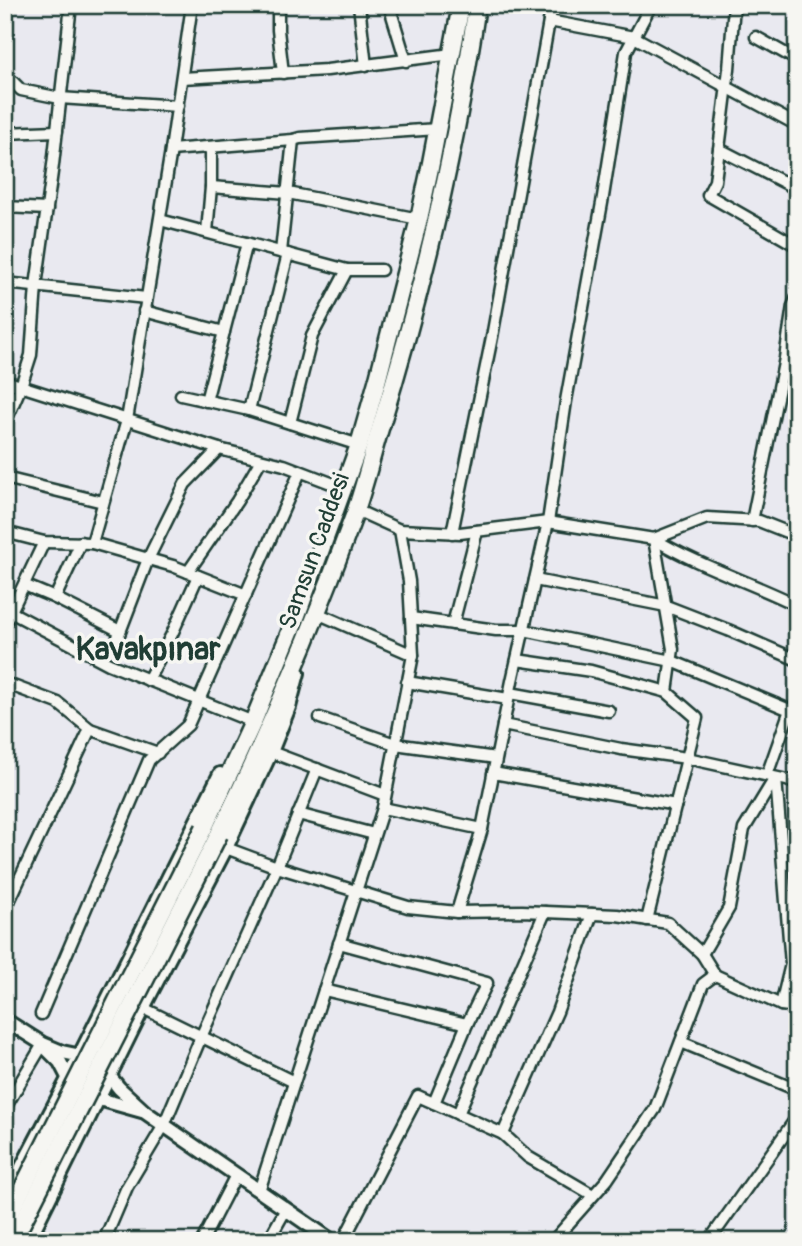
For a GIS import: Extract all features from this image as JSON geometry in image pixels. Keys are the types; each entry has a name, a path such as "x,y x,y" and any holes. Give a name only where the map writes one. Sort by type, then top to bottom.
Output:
{"highway":[{"path":"452,5 447,37 452,54"},
{"name":"Samsun Caddesi","path":"216,837 250,720 280,658 359,445 419,219 461,5"},
{"name":"Samsun Caddesi","path":"93,1068 261,748 308,637 356,510 421,287 470,54 477,5"},
{"path":"470,54 482,27 486,5"},
{"path":"5,1223 93,1068"},
{"path":"13,1241 93,1068"}],"street":[{"path":"5,424 31,355 36,286 71,5"},
{"path":"55,598 86,542 103,502 127,420 172,149 192,5"},
{"path":"278,5 283,73"},
{"path":"359,5 366,66"},
{"path":"389,5 406,61"},
{"path":"452,533 492,337 552,5"},
{"path":"457,912 482,829 548,522 626,51 651,5"},
{"path":"734,5 715,181 708,195 797,246"},
{"path":"549,21 634,37 797,125"},
{"path":"756,37 797,60"},
{"path":"182,78 327,70 452,54"},
{"path":"5,74 21,90 60,98 178,106"},
{"path":"172,149 438,129"},
{"path":"5,133 57,131"},
{"path":"248,410 284,253 293,140"},
{"path":"207,232 211,147"},
{"path":"719,149 797,189"},
{"path":"211,187 288,193 419,219"},
{"path":"5,207 47,209"},
{"path":"160,220 347,270 381,271"},
{"path":"206,401 247,243"},
{"path":"290,423 312,336 347,270"},
{"path":"5,283 146,298"},
{"path":"752,521 793,306 797,297"},
{"path":"144,311 223,332"},
{"path":"5,381 219,449 284,465 344,488"},
{"path":"181,395 248,410 359,445"},
{"path":"24,585 55,598 119,634 148,559 185,484 219,449"},
{"path":"188,572 237,501 261,460"},
{"path":"41,1014 149,760 188,725 300,472"},
{"path":"5,478 103,502"},
{"path":"356,510 400,530 452,533 548,522 654,539 680,554 761,587 797,605"},
{"path":"654,539 707,518 759,522 797,536"},
{"path":"259,1191 383,808 413,655 409,581 400,530"},
{"path":"453,624 477,531"},
{"path":"5,532 44,542 86,542 188,572 246,595"},
{"path":"654,539 673,649 667,692"},
{"path":"5,624 8,611 24,585 44,542"},
{"path":"148,680 198,576"},
{"path":"535,580 666,606 797,660"},
{"path":"8,611 109,664 250,720 201,814 93,1068 99,1099 31,1235 53,1241"},
{"path":"317,613 413,655"},
{"path":"411,618 496,630 524,630 672,661 793,711 771,776 744,829 729,908 702,954"},
{"path":"5,1199 68,1079 93,1068 143,1008 216,837 271,752 289,708 308,637"},
{"path":"517,660 591,671 667,692 697,718 647,920"},
{"path":"407,682 609,711"},
{"path":"5,683 58,703 90,729 158,752"},
{"path":"320,718 395,744 496,758"},
{"path":"503,724 621,749 687,758 797,784"},
{"path":"5,910 90,729"},
{"path":"271,752 385,795"},
{"path":"104,1241 127,1187 164,1125 317,769"},
{"path":"493,774 676,805"},
{"path":"771,776 792,964 781,1005"},
{"path":"383,808 482,829"},
{"path":"298,814 374,834"},
{"path":"216,837 277,867 408,907 457,912 617,915 668,923 702,954 715,975 781,1005 797,1007"},
{"path":"458,1114 545,912"},
{"path":"503,1134 557,1012 592,914"},
{"path":"339,943 487,983 434,1103"},
{"path":"553,1241 607,1180 654,1109 703,985 715,975"},
{"path":"324,990 467,1024"},
{"path":"143,1008 294,1082"},
{"path":"5,1020 43,1044 93,1068 120,1088 145,1112 326,1239"},
{"path":"681,1041 797,1090"},
{"path":"43,1044 60,1062 68,1079 80,1091 145,1112"},
{"path":"5,1108 43,1044"},
{"path":"342,1241 418,1096 503,1134 528,1157 593,1195"},
{"path":"709,1241 797,1117"},
{"path":"202,1241 236,1175"},
{"path":"268,1241 286,1209"}],"district":[{"name":"Kavakpınar","path":"148,649"}]}
